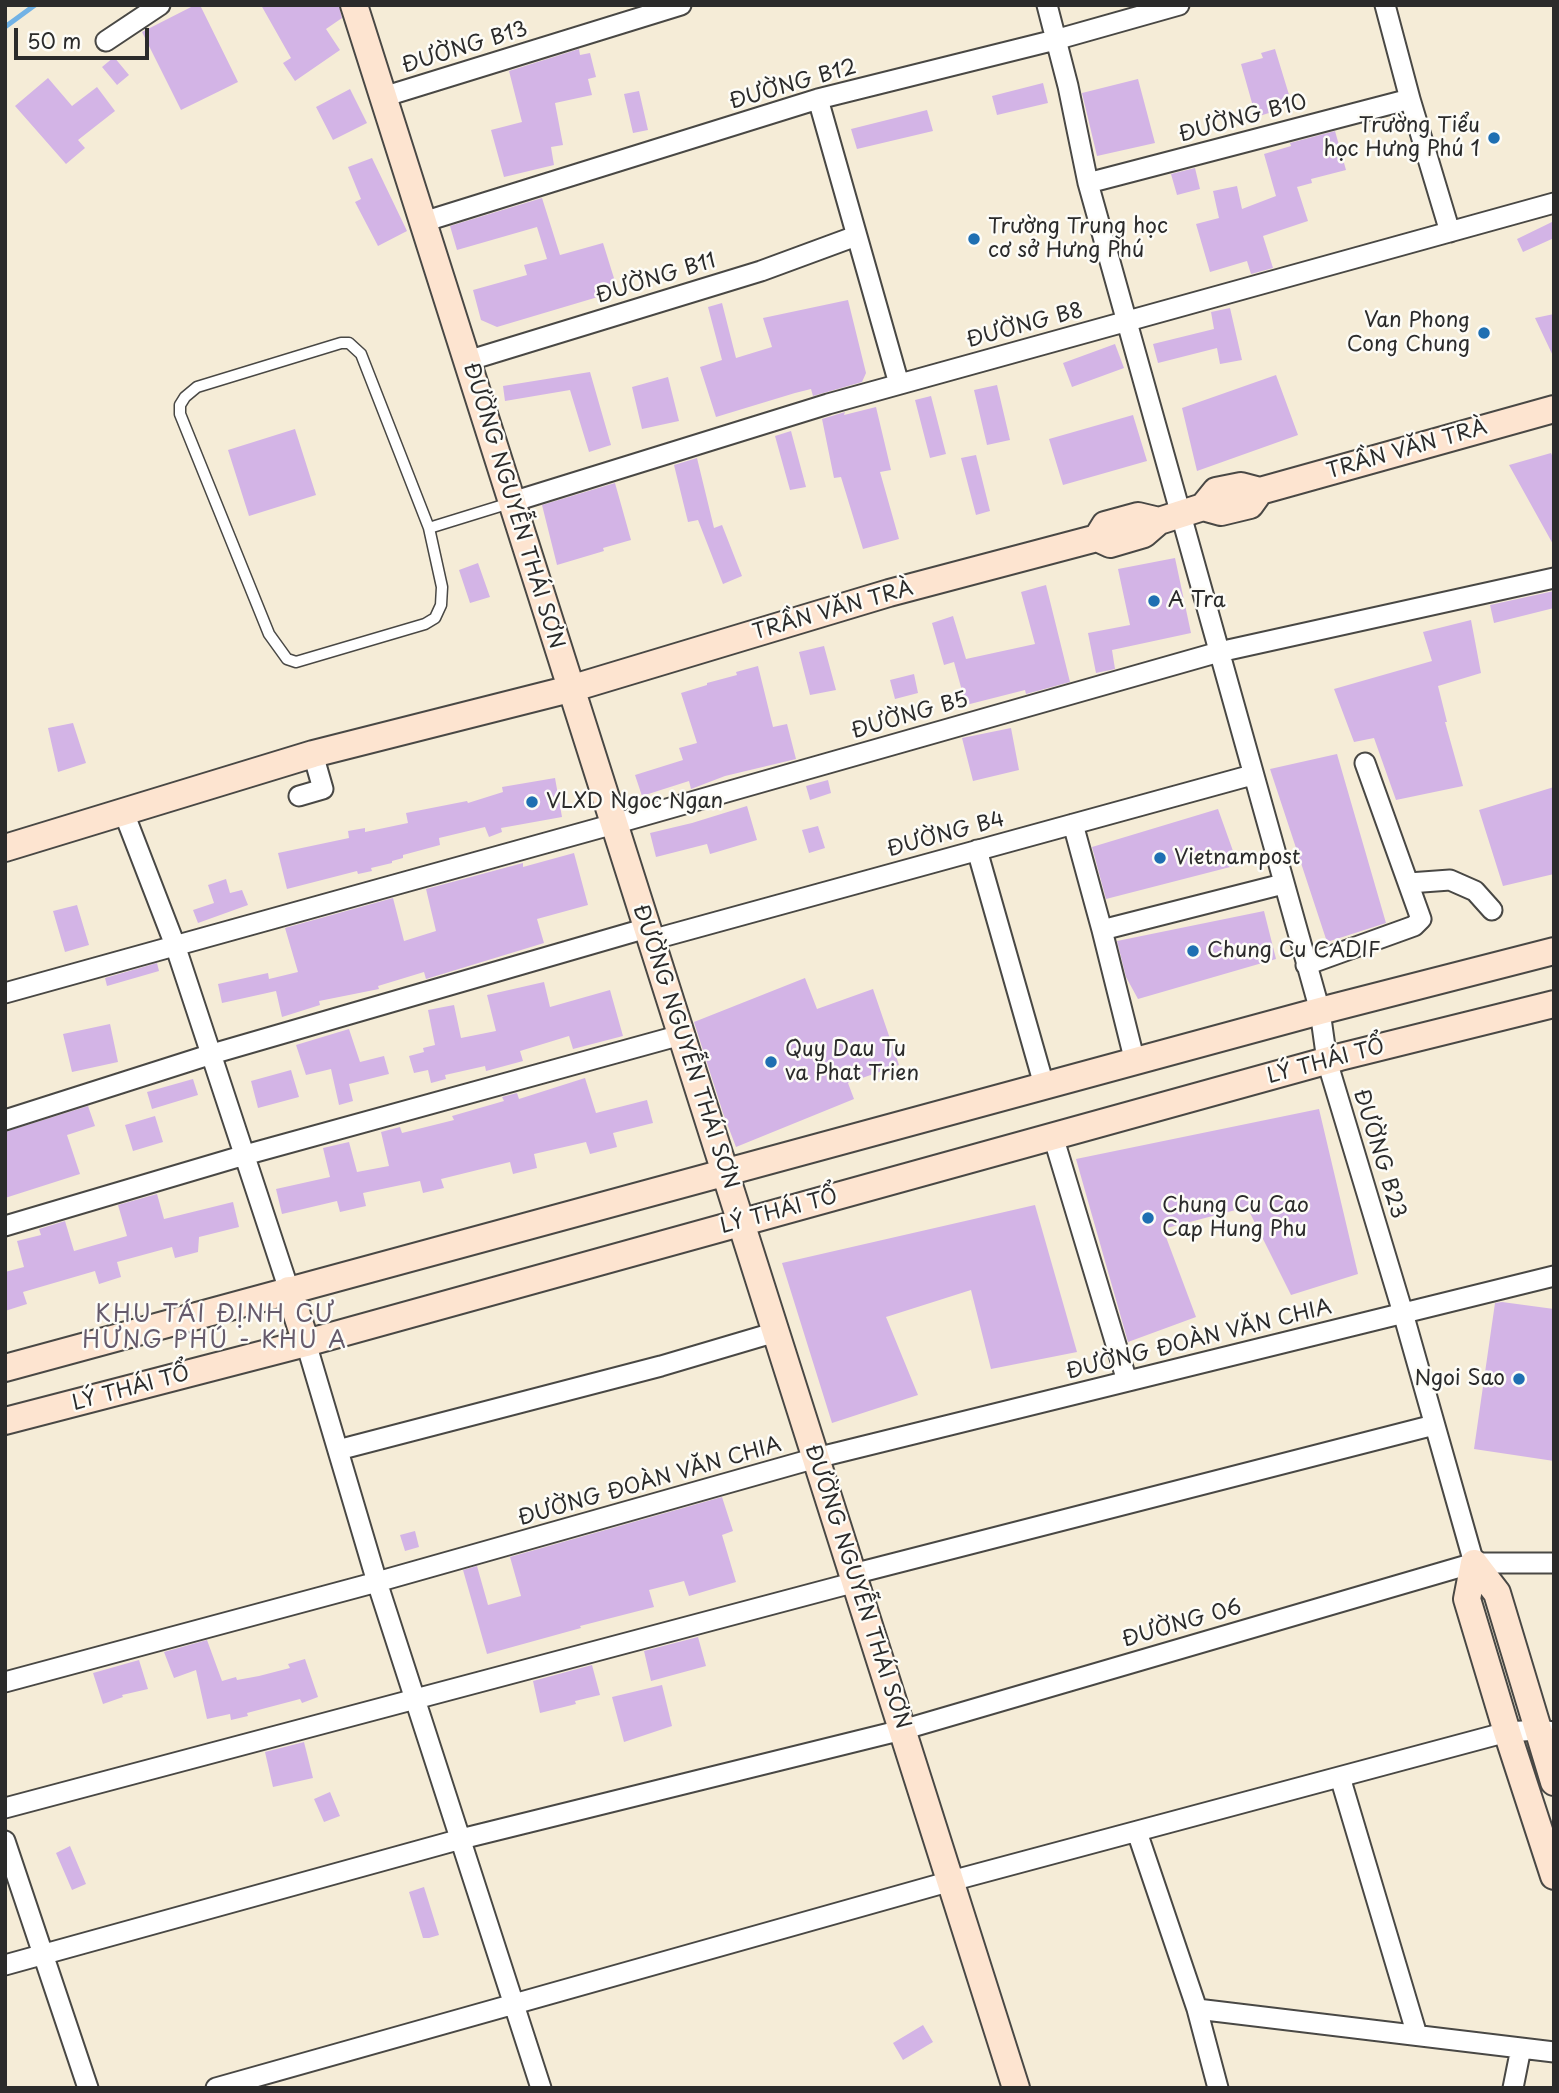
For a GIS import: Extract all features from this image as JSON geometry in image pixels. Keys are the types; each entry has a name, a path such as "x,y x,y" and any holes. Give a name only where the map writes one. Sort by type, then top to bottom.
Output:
{"street":[{"path":"106,41 160,5"},
{"name":"ĐƯỜNG NGUYỄN THÁI SƠN","path":"354,5 1016,2088"},
{"name":"ĐƯỜNG B13","path":"383,97 681,5"},
{"name":"ĐƯỜNG B23","path":"1047,5 1068,86 1088,183 1320,1011 1327,1061 1403,1313 1474,1563"},
{"name":"ĐƯỜNG B12","path":"423,222 818,99 1055,40 1179,5"},
{"path":"1385,5 1450,232"},
{"path":"818,99 899,384"},
{"name":"ĐƯỜNG B10","path":"1088,183 1410,99"},
{"name":"ĐƯỜNG B8","path":"512,502 828,404 1554,203"},
{"name":"ĐƯỜNG B11","path":"467,361 761,271 856,236"},
{"name":"TRẦN VĂN TRÀ","path":"5,848 313,754 570,689 889,593 1097,538 1110,544 1144,534 1181,514 1221,512 1250,505 1260,491 1554,409"},
{"name":"ĐƯỜNG B5","path":"5,993 1219,652 1554,578"},
{"path":"299,796 323,789 313,754"},
{"path":"1306,965 1418,923 1420,915 1365,763"},
{"name":"ĐƯỜNG B4","path":"5,1120 212,1054 649,934 977,850 1252,775"},
{"path":"124,813 176,945 245,1154 306,1343 377,1582 541,2088"},
{"path":"1073,824 1135,1062"},
{"path":"977,850 1044,1085"},
{"path":"1409,883 1450,880 1475,891 1492,910"},
{"path":"1102,930 1283,884"},
{"path":"5,1368 1044,1085 1554,951"},
{"name":"LÝ THÁI TỔ","path":"5,1422 306,1343 1327,1061 1554,1004"},
{"path":"5,1226 245,1154 681,1035"},
{"path":"1053,1136 1127,1381"},
{"name":"ĐƯỜNG ĐOÀN VĂN CHIA","path":"5,1682 377,1582 816,1458 1554,1276"},
{"path":"338,1450 661,1366 776,1332"},
{"path":"5,1808 415,1700 854,1578 1434,1425"},
{"path":"1474,1563 1497,1592 1546,1731 1554,1782"},
{"path":"1474,1563 1467,1599 1554,1875"},
{"name":"ĐƯỜNG 06","path":"5,1965 461,1839 902,1730 1474,1563 1554,1563"},
{"path":"216,2088 950,1881 1507,1732 1546,1731"},
{"path":"1340,1777 1416,2035"},
{"path":"1137,1832 1197,2009 1218,2088"},
{"path":"5,1841 88,2088"},
{"path":"1197,2009 1554,2052"},
{"path":"1513,2088 1521,2048"}],"lane":[{"path":"341,343 349,343 361,354 429,528 442,587 441,605 435,618 425,624 307,660 296,662 287,659 269,634 180,414 180,405 197,387 341,343"},
{"path":"429,528 512,502"}],"building":[{"path":"195,5 200,5 238,82 181,110 142,32"},
{"path":"261,5 339,5 342,18 326,29 340,50 295,81 283,63 291,58"},
{"path":"579,49 580,55 590,53 596,77 588,79 592,95 555,103 563,145 551,147 554,165 504,177 491,130 522,122 509,71"},
{"path":"1275,49 1290,98 1267,104 1269,113 1256,117 1241,64 1263,58 1261,53"},
{"path":"114,57 129,75 117,85 102,67"},
{"path":"48,78 72,106 97,87 115,111 78,140 85,148 66,164 15,106"},
{"path":"1138,79 1155,143 1097,156 1082,93"},
{"path":"1043,83 1048,103 997,115 992,96"},
{"path":"350,89 367,123 333,140 316,107"},
{"path":"639,91 648,130 633,133 624,94"},
{"path":"927,110 933,131 857,149 851,129"},
{"path":"1335,131 1346,170 1311,179 1312,183 1297,187 1308,221 1263,236 1273,268 1251,274 1247,261 1210,272 1196,224 1219,218 1213,191 1237,186 1242,209 1276,196 1264,154 1291,146 1290,143"},
{"path":"372,158 407,231 378,246 355,202 361,199 348,167"},
{"path":"1195,168 1200,189 1177,195 1171,174"},
{"path":"542,198 560,255 603,243 618,291 497,327 481,320 473,290 527,275 524,265 547,259 537,227 457,250 450,226"},
{"path":"1554,221 1554,238 1523,252 1517,239"},
{"path":"848,300 866,373 862,382 813,396 811,389 716,417 700,367 722,360 708,307 722,303 736,358 772,347 763,318"},
{"path":"1230,308 1242,360 1220,364 1217,348 1158,363 1153,344 1214,329 1211,312"},
{"path":"1554,314 1554,358 1535,318"},
{"path":"1115,344 1124,368 1072,387 1063,363"},
{"path":"590,372 611,445 589,452 570,390 505,401 503,386"},
{"path":"1276,375 1298,435 1197,471 1182,408"},
{"path":"668,377 679,421 642,429 632,387"},
{"path":"997,385 1010,440 987,445 974,390"},
{"path":"931,396 946,454 930,458 915,400"},
{"path":"876,407 891,470 880,472 899,539 863,549 841,477 834,478 822,419"},
{"path":"1133,415 1147,461 1063,485 1049,439"},
{"path":"295,429 316,495 249,516 228,450"},
{"path":"791,431 806,487 790,490 775,436"},
{"path":"1551,453 1554,460 1554,546 1509,465"},
{"path":"976,455 990,511 976,515 961,458"},
{"path":"697,458 714,528 722,525 742,576 723,584 698,520 688,522 674,465"},
{"path":"615,483 631,540 557,565 542,505"},
{"name":"A Tra","path":"1175,558 1191,633 1112,650 1115,669 1096,673 1088,633 1130,625 1118,569"},
{"path":"478,563 490,597 470,603 459,570"},
{"path":"1046,585 1070,682 1026,694 1025,690 966,705 954,662 944,665 932,623 953,616 966,659 1035,644 1021,592"},
{"path":"1554,591 1554,608 1494,623 1490,605"},
{"path":"1471,620 1481,673 1438,686 1463,786 1396,800 1374,738 1354,742 1334,689 1432,661 1423,632"},
{"path":"824,646 836,690 810,695 799,652"},
{"path":"758,666 773,727 787,724 796,759 725,776 691,789 689,781 642,796 635,775 683,760 679,748 697,743 681,693"},
{"path":"914,674 918,693 895,699 890,680"},
{"path":"73,723 86,763 58,772 48,728"},
{"path":"1011,728 1019,770 973,781 962,738"},
{"path":"1337,754 1386,923 1327,942 1270,769"},
{"path":"555,778 562,817 501,828 502,832 489,837 485,827 439,838 440,845 403,855 403,858 392,863 371,868 372,871 358,874 357,871 287,889 278,853 349,838 348,831 365,828 365,832 408,823 406,813 467,801 468,803 503,792 502,787"},
{"path":"828,780 831,793 810,800 806,786"},
{"path":"1554,787 1554,874 1503,886 1479,810"},
{"path":"747,806 757,840 710,854 707,844 656,857 650,833"},
{"name":"Vietnampost","path":"1218,809 1238,865 1106,899 1092,847"},
{"path":"818,826 825,848 809,853 802,830"},
{"path":"574,853 588,905 537,919 544,943 426,979 424,972 378,986 379,989 319,1001 320,1005 282,1017 276,991 222,1003 218,984 268,973 269,979 298,972 285,928 393,898 404,941 436,931 426,889 523,863 523,867"},
{"path":"226,879 230,893 242,890 248,905 198,923 193,910 214,903 208,885"},
{"path":"77,905 89,945 65,952 53,911"},
{"name":"Chung Cu CADIF","path":"1264,911 1276,959 1138,999 1126,977 1117,941"},
{"path":"157,963 159,971 107,986 105,978"},
{"name":"Quy Dau Tu va Phat Trien","path":"805,978 817,1009 873,989 899,1065 848,1083 854,1099 736,1147 694,1022"},
{"path":"544,982 550,1007 610,990 623,1036 573,1049 569,1036 520,1051 523,1061 486,1071 485,1066 445,1075 446,1079 431,1083 428,1070 414,1073 409,1056 424,1052 423,1048 435,1045 428,1010 454,1005 461,1038 496,1031 487,995"},
{"path":"110,1024 118,1062 72,1072 63,1034"},
{"path":"349,1029 360,1062 384,1056 389,1074 349,1084 353,1101 339,1105 331,1069 306,1075 296,1045"},
{"path":"291,1070 299,1097 258,1108 251,1081"},
{"path":"585,1078 596,1113 647,1100 653,1123 613,1133 617,1147 590,1154 586,1142 534,1154 537,1168 513,1174 510,1162 441,1179 444,1188 423,1193 420,1181 363,1193 366,1206 340,1212 337,1201 282,1214 276,1189 330,1177 323,1148 349,1142 357,1172 389,1166 381,1132 400,1127 402,1133 454,1120 452,1116 504,1101 502,1097 517,1093 519,1099"},
{"path":"193,1079 198,1095 152,1109 147,1092"},
{"path":"88,1106 95,1126 67,1135 80,1174 5,1198 5,1132"},
{"name":"Chung Cu Cao Cap Hung Phu","path":"1319,1109 1358,1274 1291,1295 1247,1207 1163,1229 1196,1317 1128,1342 1076,1159"},
{"path":"155,1116 163,1142 133,1151 125,1125"},
{"path":"157,1194 164,1219 233,1202 239,1227 199,1237 198,1252 175,1258 172,1247 117,1262 121,1277 99,1284 95,1271 23,1292 27,1304 5,1311 5,1272 24,1267 17,1241 41,1235 39,1229 65,1221 74,1251 127,1236 118,1205"},
{"path":"1035,1205 1077,1352 991,1369 971,1290 886,1317 918,1395 832,1423 782,1263"},
{"name":"Ngoi Sao","path":"1495,1303 1554,1309 1554,1461 1474,1449"},
{"path":"722,1497 733,1531 722,1535 736,1582 689,1596 684,1581 649,1590 654,1607 487,1654 463,1570 477,1566 488,1605 521,1596 510,1557"},
{"path":"415,1531 419,1547 405,1551 400,1535"},
{"path":"698,1637 706,1666 651,1681 644,1651"},
{"path":"207,1640 222,1681 290,1668 288,1664 305,1659 318,1697 302,1703 300,1699 247,1713 248,1716 231,1720 230,1714 207,1719 196,1670 174,1678 164,1652"},
{"path":"139,1660 148,1689 122,1695 123,1697 103,1704 93,1673"},
{"path":"592,1665 600,1695 540,1713 533,1681"},
{"path":"662,1685 672,1726 624,1742 612,1697"},
{"path":"304,1742 313,1778 273,1787 265,1752"},
{"path":"330,1792 340,1816 324,1822 314,1799"},
{"path":"70,1846 86,1884 72,1890 56,1853"},
{"path":"424,1887 439,1935 429,1938 423,1938 409,1892"},
{"path":"923,2025 933,2042 903,2060 893,2043"}],"waterway":[{"path":"5,27 35,5"}],"place":[{"name":"Trường Tiểu học Hưng Phú 1","path":"1494,138"},
{"name":"Trường Trung học cơ sở Hưng Phú","path":"974,239"},
{"name":"Van Phong Cong Chung","path":"1484,333"},
{"name":"A Tra","path":"1154,601"},
{"name":"VLXD Ngoc Ngan","path":"532,802"},
{"name":"Vietnampost","path":"1160,858"},
{"name":"Chung Cu CADIF","path":"1193,951"},
{"name":"Quy Dau Tu va Phat Trien","path":"771,1062"},
{"name":"Chung Cu Cao Cap Hung Phu","path":"1148,1218"},
{"name":"Ngoi Sao","path":"1519,1379"}],"district":[{"name":"KHU TÁI ĐỊNH CƯ HƯNG PHÚ - KHU A","path":"215,1329"}]}
